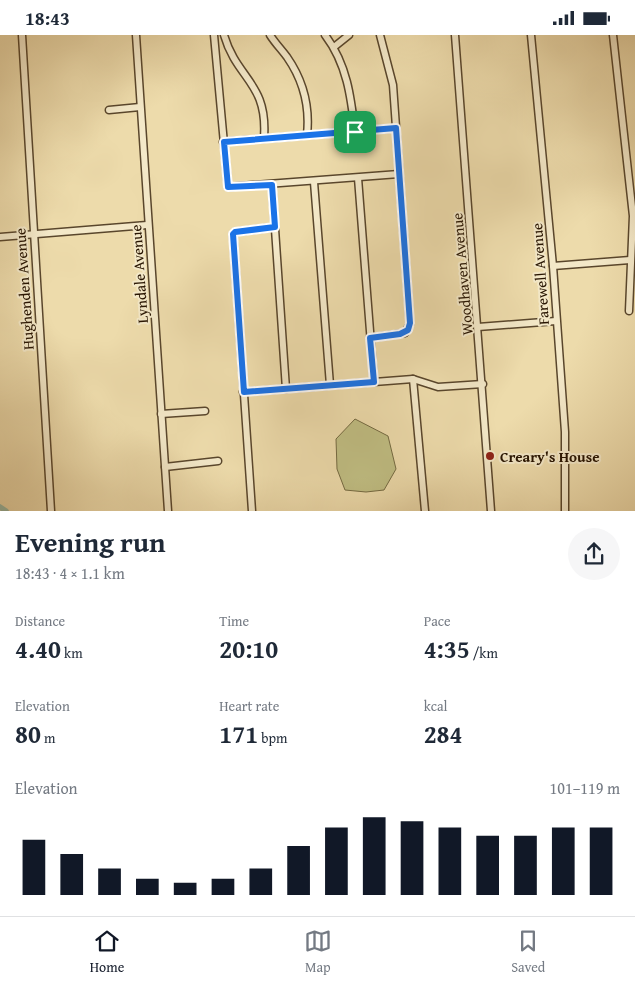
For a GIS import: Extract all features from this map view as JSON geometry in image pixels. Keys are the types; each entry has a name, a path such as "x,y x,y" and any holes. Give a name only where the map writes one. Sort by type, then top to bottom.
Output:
{"street":[{"name":"Hughenden Avenue","path":"22,35 51,511"},
{"name":"Lyndale Avenue","path":"136,35 147,225 168,511"},
{"path":"214,35 227,186 230,188 399,174"},
{"path":"224,35 229,50 260,98 265,121 264,139"},
{"path":"270,35 287,57 301,83 309,114 307,135"},
{"path":"326,35 334,47 346,75 355,132"},
{"path":"334,47 350,35"},
{"path":"370,338 404,333 410,327 396,128 390,70 380,35"},
{"name":"Woodhaven Avenue","path":"455,35 483,383 491,511"},
{"name":"Farewell Avenue","path":"531,35 554,266 556,321 565,432 565,511"},
{"path":"614,35 634,214 630,260 629,311"},
{"path":"216,54 229,50"},
{"path":"109,110 140,107"},
{"path":"224,142 396,128"},
{"path":"358,178 374,382"},
{"path":"314,182 330,385"},
{"path":"272,185 286,389"},
{"path":"0,237 147,225"},
{"path":"252,511 234,232 275,227"},
{"path":"554,266 630,260"},
{"path":"478,327 556,321"},
{"path":"244,392 413,379 438,387 483,383"},
{"path":"413,379 425,511"},
{"path":"161,413 205,411"},
{"path":"165,467 218,461"}],"shaded area":[{"path":"355,419 388,436 396,469 384,490 366,492 345,490 337,469 336,439"}],"waterway":[{"path":"0,507 6,511"}],"place":[{"name":"Creary's House","path":"490,456"}],"route":[{"path":"396,128 410,327 404,333 370,338 374,382 244,392 233,234 234,232 275,227 272,185 228,187 224,142 355,132 396,128"}]}
